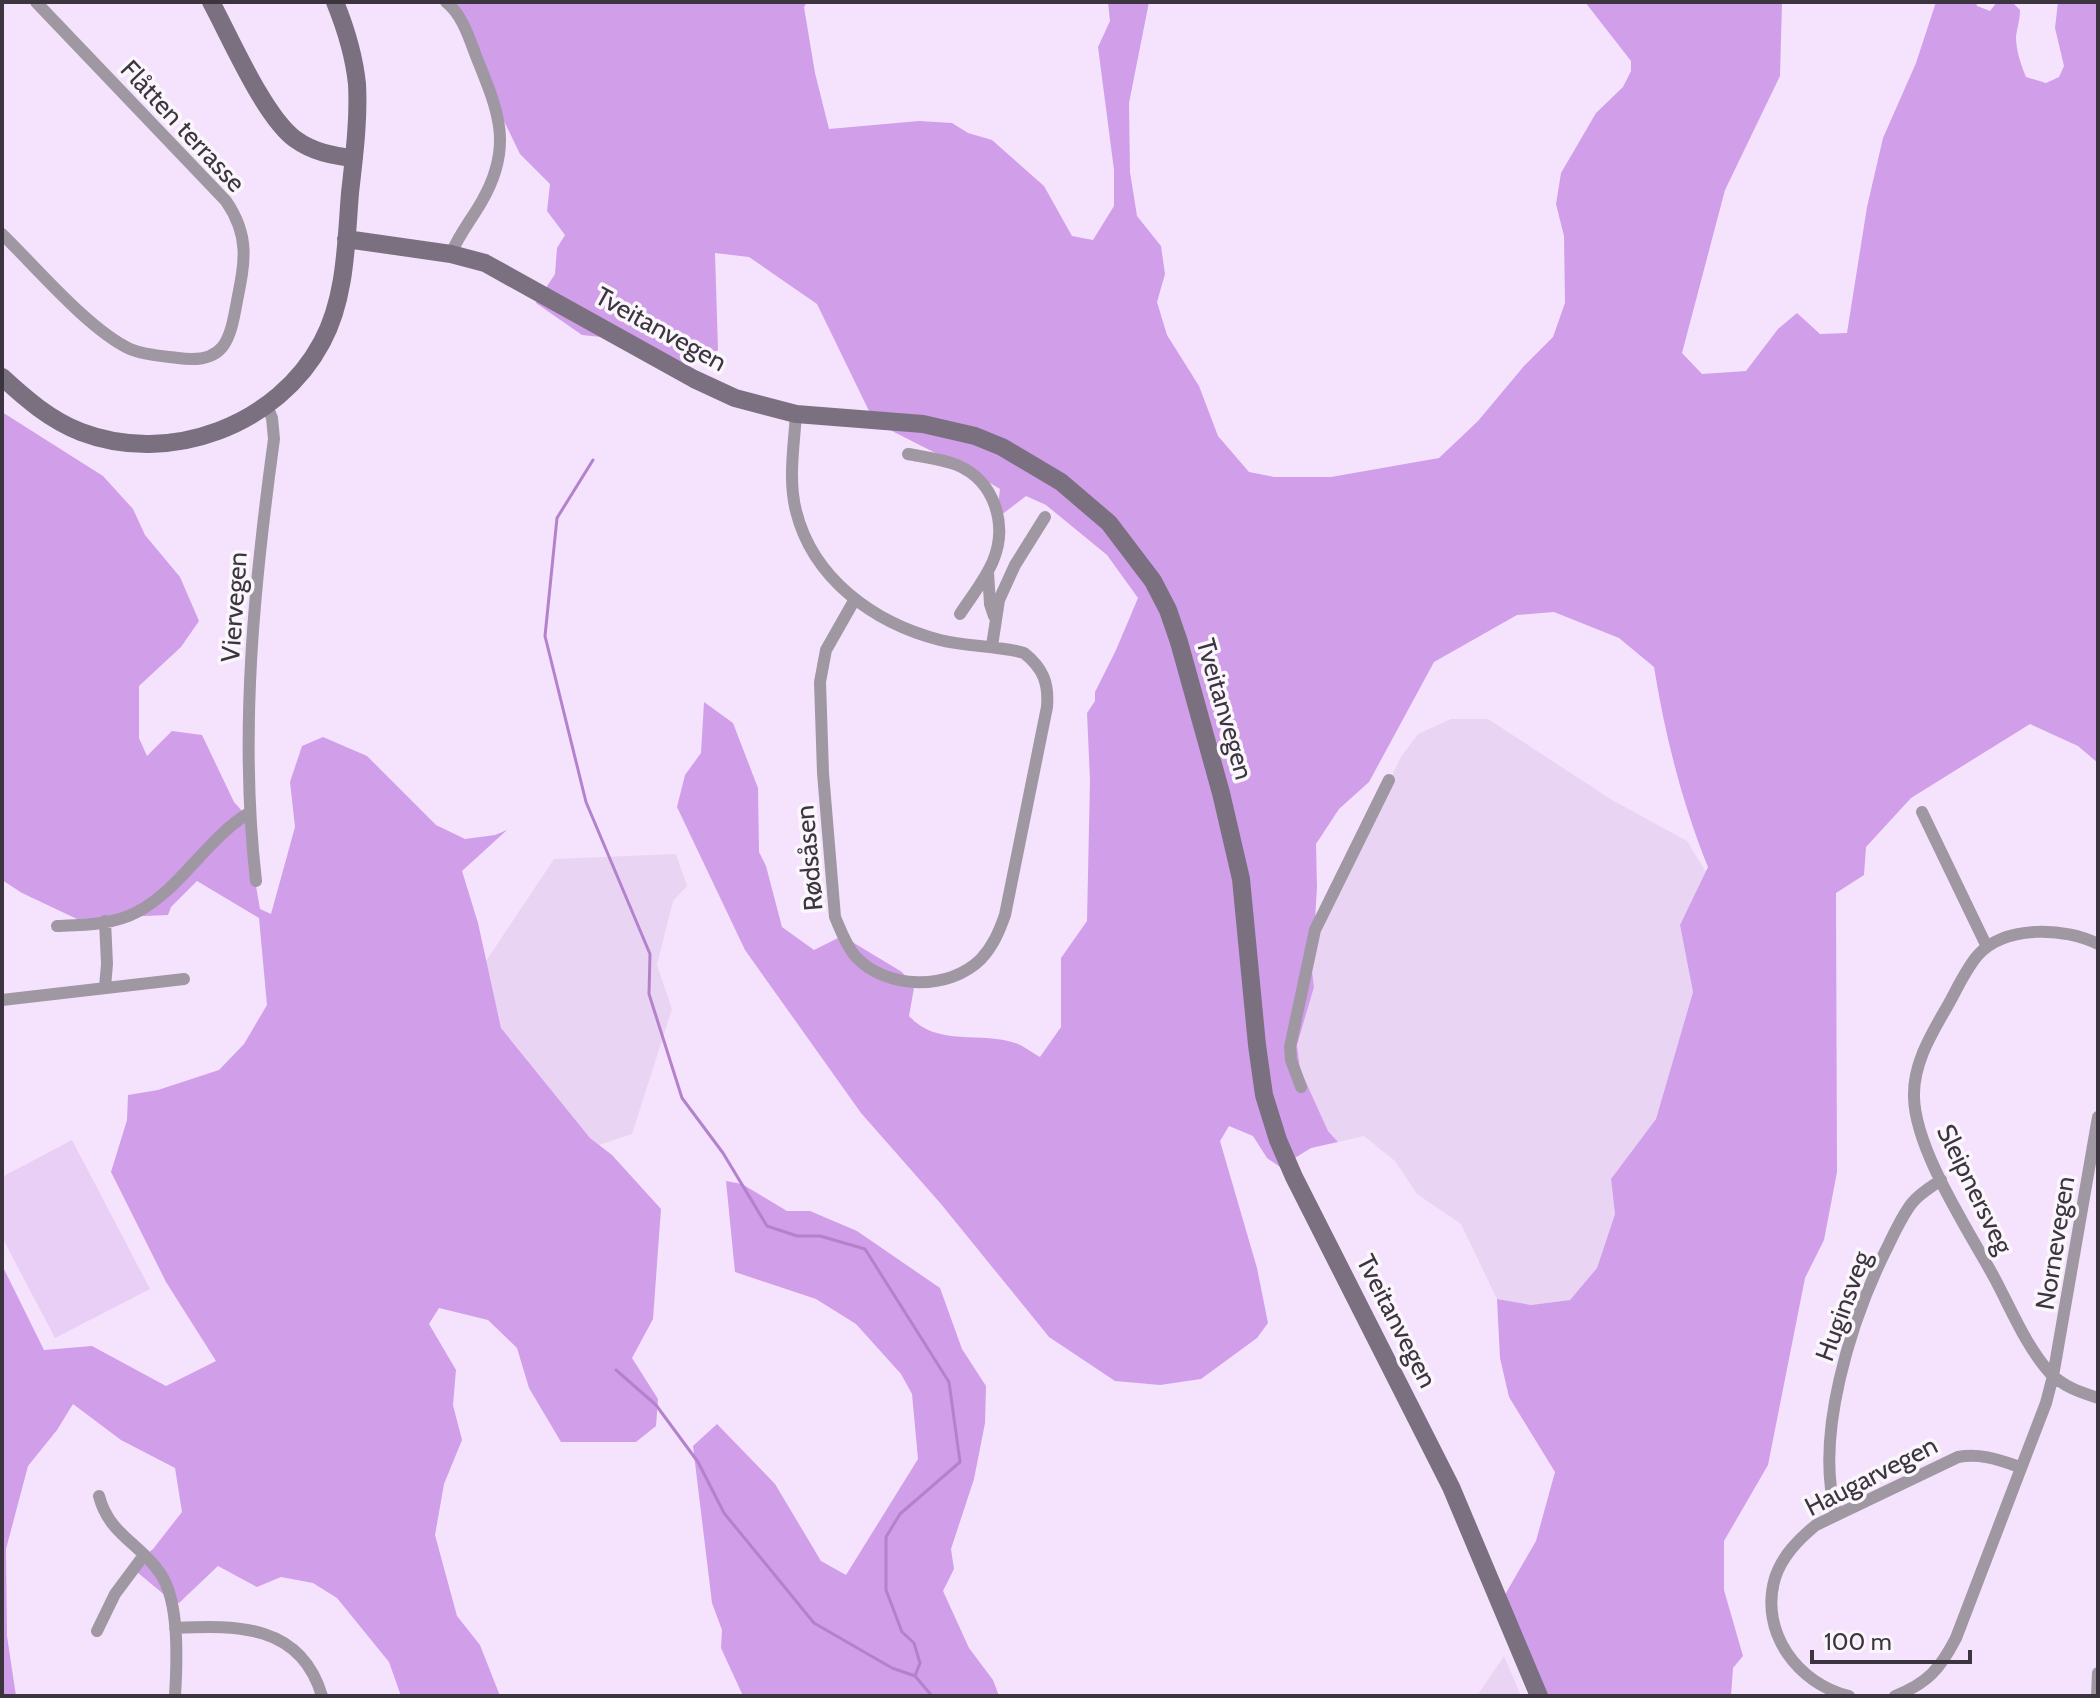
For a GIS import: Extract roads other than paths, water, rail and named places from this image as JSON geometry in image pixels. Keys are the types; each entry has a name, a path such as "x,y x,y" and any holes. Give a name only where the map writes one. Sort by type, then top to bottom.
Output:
{"main road":[{"path":"211,2 279,123 307,147 354,158"},
{"path":"2,377 35,406 63,424 96,437 131,444 166,443 199,437 227,427 267,406 299,377 324,339 340,286 354,158 357,99 354,65 335,2"},
{"name":"Tveitanvegen","path":"346,239 451,254 501,270 713,388 761,406 796,414 923,424 975,436 1046,472 1093,507 1124,540 1153,581 1179,642 1236,852 1248,929 1264,1095 1274,1129 1294,1177 1451,1487 1539,1696"}],"street":[{"name":"Flåtten terrasse","path":"2,234 80,311 133,350 190,360 213,356 223,348 231,332 245,248 236,216 226,201 36,2"},
{"path":"446,2 459,18 473,48 499,115 502,131 499,159 489,189 458,237 451,254"},
{"name":"Viervegen","path":"256,881 249,813 249,744 255,587 274,439 272,418 267,406"},
{"name":"Rødsåsen","path":"796,414 792,459 796,510 812,551 838,585 855,599 922,634 943,641 1024,653 1042,670 1048,690 1005,915 998,936 980,960 966,970 928,983 902,981 871,968 856,957 843,938 835,917 823,773 820,682 826,650 855,599"},
{"path":"908,454 959,466 974,475 995,502 999,540 988,572 960,614"},
{"path":"992,646 999,600 1015,565 1045,517"},
{"path":"988,572 990,604 996,619"},
{"path":"1301,1087 1291,1060 1290,1047 1315,930 1389,780"},
{"path":"1922,812 1987,947 2011,937 2045,931 2068,932 2098,944"},
{"path":"57,926 105,921 136,913 154,902 223,831 249,813"},
{"path":"105,921 105,987"},
{"name":"Sleipnersveg","path":"1987,947 1970,967 1922,1055 1914,1083 1917,1117 1941,1180 2031,1348 2053,1376"},
{"path":"2,1000 184,979"},
{"name":"Nornevegen","path":"2053,1376 2098,1117"},
{"name":"Huginsveg","path":"1836,1513 1829,1476 1831,1445 1841,1370 1851,1335 1871,1281 1912,1203 1941,1180"},
{"path":"1895,1696 1917,1688 1947,1656 1965,1617 2053,1376 2076,1391 2098,1398"},
{"name":"Haugarvegen","path":"1849,1696 1824,1688 1793,1664 1776,1631 1772,1614 1775,1578 1785,1556 1816,1525 1836,1513 1958,1457 1972,1454 1988,1456 2020,1467"},
{"path":"99,1496 103,1511 115,1530 162,1575 175,1628 175,1696"},
{"path":"97,1631 115,1594 144,1555"},
{"path":"175,1628 255,1630 277,1638 298,1654 311,1671 322,1696"},
{"path":"2097,1696 2098,1673"}],"waterway":[{"path":"593,460 557,518 545,636 586,802 650,954 649,994 682,1098 723,1153 767,1226 797,1236 820,1236 865,1249 949,1382 960,1462 900,1514 886,1537 886,1590 902,1632 914,1643 920,1663 915,1676"},
{"path":"616,1370 656,1405 698,1462 724,1513 814,1623 892,1668 915,1676 932,1696"}]}
